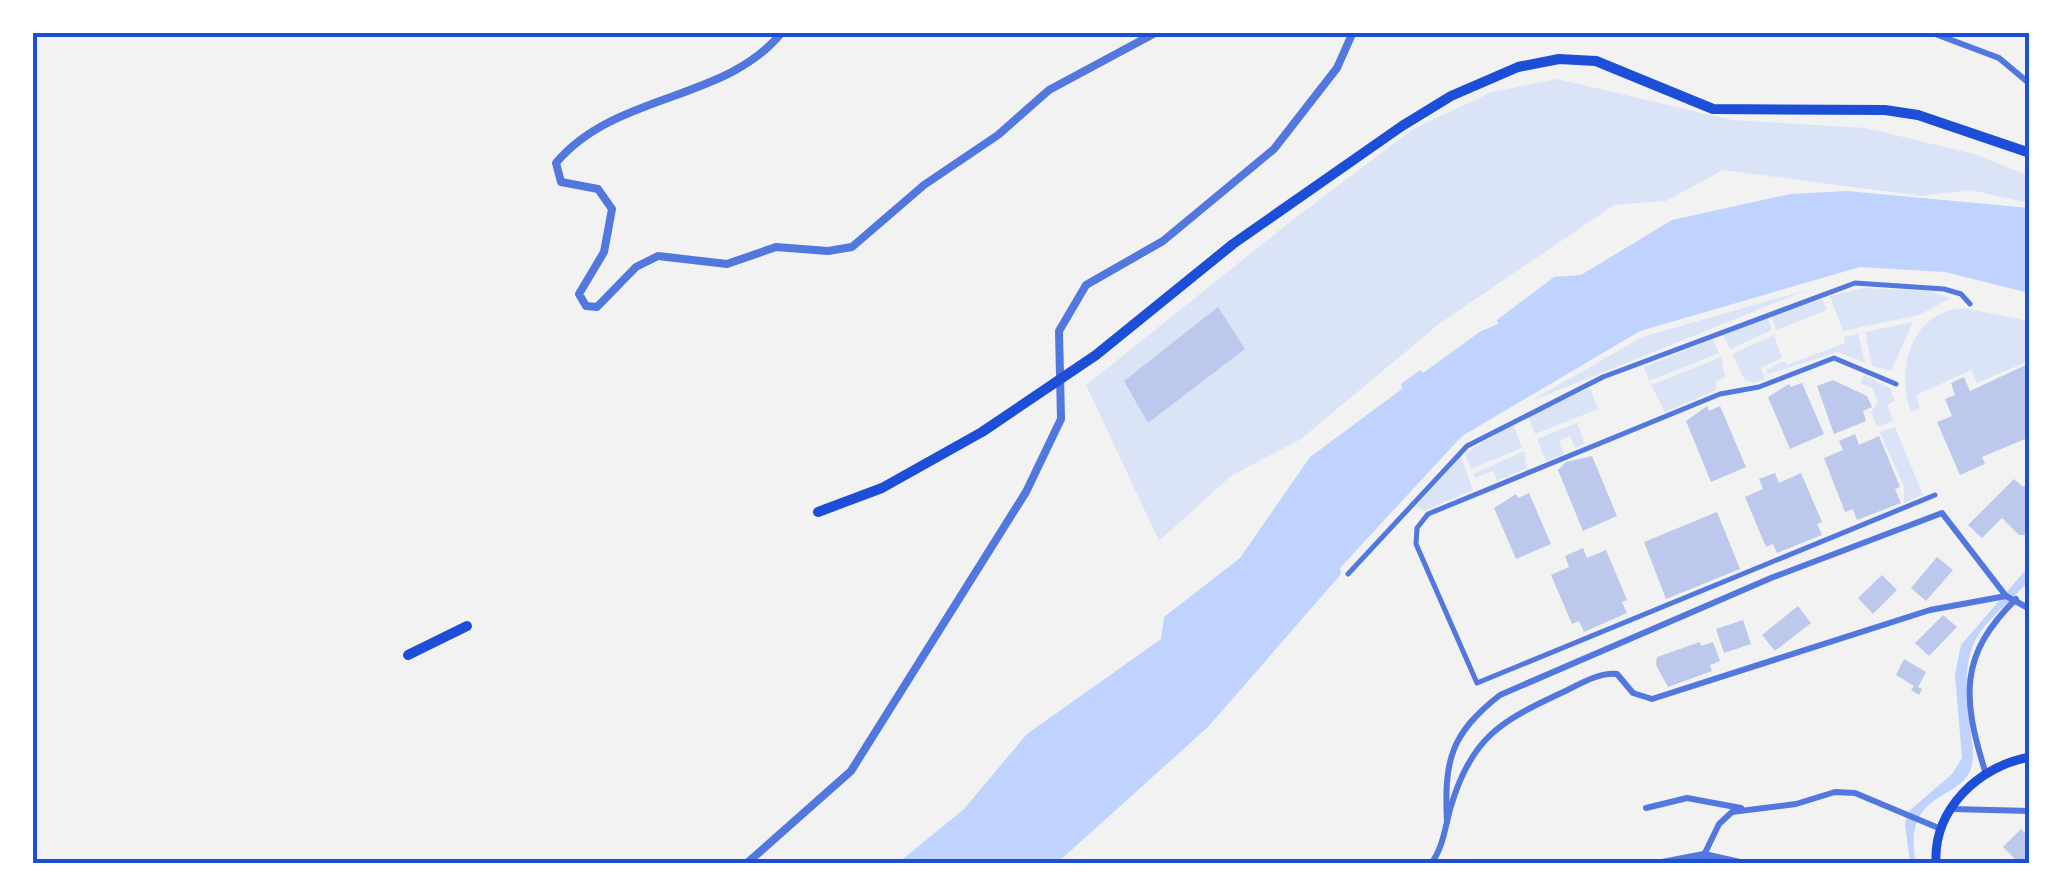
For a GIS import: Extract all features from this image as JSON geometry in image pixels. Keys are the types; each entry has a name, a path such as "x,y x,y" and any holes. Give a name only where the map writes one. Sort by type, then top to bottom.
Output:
{"main road":[{"path":"818,512 916,470 1061,380 1234,244 1402,126 1472,85 1538,62 1596,61 1713,109 1885,110 1918,115 2030,153"},
{"path":"408,655 467,626"},
{"path":"1936,864 1940,829 1951,810 1986,771 2030,757"}],"street":[{"path":"782,32 752,59 680,97 618,115 556,163 561,182 598,189 612,208 604,252 579,294 586,306 597,307 636,267 658,256 727,264 776,248 828,251 852,246 924,186 998,136 1048,90 1156,32"},
{"path":"746,864 836,787 878,732 1047,453 1061,419 1059,331 1086,285 1163,241 1274,148 1337,68 1353,32"},
{"path":"1930,32 1999,58 2030,84"},
{"path":"1348,574 1467,446 1602,377 1855,282 1944,288 1961,294 1970,304"},
{"path":"1896,384 1834,358 1759,388 1713,396 1428,514 1420,522 1416,544 1476,684 1935,495"},
{"path":"1447,822 1446,774 1456,741 1477,715 1510,688 1771,578 1942,513 2006,596"},
{"path":"1431,864 1465,765 1487,736 1518,714 1602,675 1617,674 1634,693 1652,700 1904,618 2006,596 2030,608"},
{"path":"1986,771 1972,715 1972,660 1986,629 2016,599"},
{"path":"1646,808 1687,798 1742,808 1796,804 1845,792 1940,829"},
{"path":"1704,855 1719,824 1742,808"},
{"path":"1951,810 2030,811"},
{"path":"1658,864 1704,855 1744,864"}],"shaded area":[{"path":"1557,79 1732,120 1866,128 1974,154 2029,176 2029,203 1970,190 1922,196 1723,170 1666,201 1614,205 1439,324 1301,439 1231,476 1159,541 1086,385 1413,129 1492,92"},
{"path":"1864,288 1928,291 1951,298 1919,315 1843,331 1830,296"},
{"path":"1810,289 1529,402 1642,337"},
{"path":"1822,299 1827,310 1776,330 1771,315"},
{"path":"1963,308 2029,321 2029,361 1977,383 1971,370 1916,395 1920,408 1911,412 1905,379 1919,332 1930,320"},
{"path":"1767,317 1772,330 1730,349 1723,335"},
{"path":"1913,322 1891,371 1872,366 1865,332"},
{"path":"1858,334 1865,363 1838,352 1768,374 1766,370 1845,343 1844,337"},
{"path":"1774,335 1782,358 1761,368 1765,379 1754,383 1744,379 1732,354"},
{"path":"1713,339 1719,353 1649,381 1644,367"},
{"path":"1721,357 1725,377 1716,382 1716,390 1665,412 1651,385"},
{"path":"1864,375 1890,388 1895,401 1887,405 1893,421 1877,427 1871,412 1878,402 1872,388 1860,383"},
{"path":"1590,388 1598,409 1535,434 1528,416"},
{"path":"1577,423 1585,444 1575,448 1570,436 1559,441 1564,454 1546,461 1537,439"},
{"path":"1513,424 1522,448 1471,469 1465,453"},
{"path":"1895,427 1923,495 1904,503 1904,487 1880,432"},
{"path":"1524,451 1527,468 1497,481 1493,471 1475,478 1473,474"},
{"path":"1461,457 1473,490 1424,511 1416,506"}],"water":[{"path":"1847,191 2029,208 2029,293 1945,272 1860,267 1640,331 1462,436 1340,568 1341,574 1208,727 1057,863 898,863 964,809 1027,734 1161,639 1164,617 1240,558 1310,457 1402,389 1401,384 1420,370 1423,373 1481,331 1498,324 1497,320 1554,277 1581,275 1672,220 1790,194"},
{"path":"2029,566 2029,581 1986,625 1971,650 1967,685 1972,765 1967,777 1935,800 1917,821 1916,863 1910,863 1905,824 1909,811 1952,774 1962,758 1955,675 1961,645"}],"building":[{"path":"1218,307 1245,349 1148,423 1124,381"},
{"path":"2030,363 2030,437 1982,457 1985,464 1960,475 1937,422 1952,416 1945,399 1955,395 1951,383 1964,377 1970,391"},
{"path":"1833,380 1867,396 1872,407 1863,411 1866,421 1834,434 1817,386"},
{"path":"1802,383 1824,434 1790,449 1768,397 1789,384 1791,387"},
{"path":"1707,406 1709,411 1720,406 1746,467 1711,482 1686,421"},
{"path":"1855,434 1859,445 1879,436 1900,487 1895,489 1901,503 1857,520 1853,509 1845,512 1824,458 1843,450 1839,441"},
{"path":"1592,456 1617,516 1583,531 1558,470 1566,462"},
{"path":"1775,473 1779,483 1801,473 1822,522 1817,524 1822,535 1777,553 1773,544 1766,547 1745,497 1763,489 1759,479"},
{"path":"2014,479 2023,487 2030,480 2030,535 2019,535 2002,518 1982,538 1968,525"},
{"path":"1529,493 1551,544 1516,559 1494,508 1516,494 1518,498"},
{"path":"1717,512 1740,569 1666,599 1644,542"},
{"path":"1583,548 1587,558 1606,550 1627,600 1622,602 1627,613 1584,632 1579,621 1572,624 1551,575 1569,567 1565,556"},
{"path":"1937,557 1953,570 1926,601 1911,588"},
{"path":"1882,575 1897,590 1873,614 1858,598"},
{"path":"1798,606 1811,623 1775,651 1762,635"},
{"path":"1943,615 1957,627 1929,656 1915,643"},
{"path":"1743,620 1751,644 1724,653 1716,629"},
{"path":"1700,642 1701,646 1713,642 1720,661 1710,665 1712,671 1668,687 1656,665 1657,657"},
{"path":"1904,659 1926,672 1918,687 1922,689 1919,695 1911,690 1914,686 1896,675"},
{"path":"2021,829 2030,838 2030,864 2020,864 2003,847"}]}
